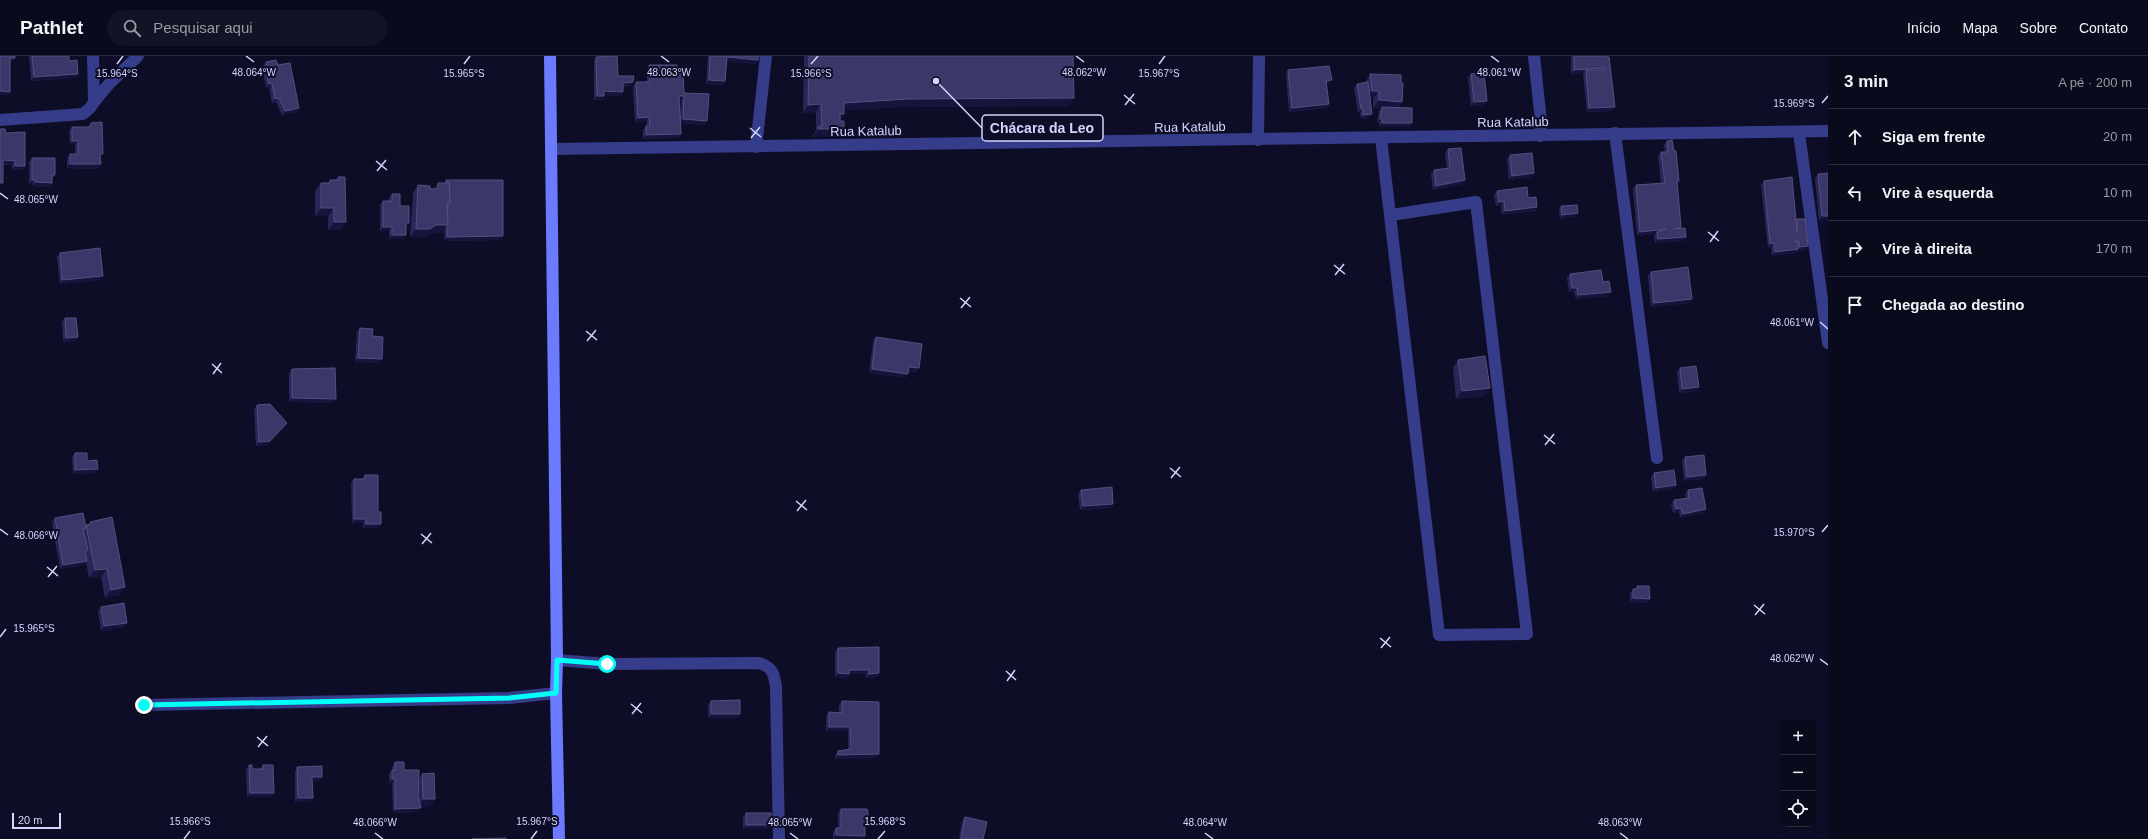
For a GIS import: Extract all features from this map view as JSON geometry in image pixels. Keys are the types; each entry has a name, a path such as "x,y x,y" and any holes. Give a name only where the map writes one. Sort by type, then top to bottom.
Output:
{"main road":[{"path":"550,56 557,660 556,693 559,839"}],"street":[{"path":"93,56 94,102"},
{"path":"0,120 83,114 90,108 109,84 138,56"},
{"path":"756,146 766,56"},
{"path":"1258,140 1259,56"},
{"path":"1534,56 1541,121 1540,136"},
{"name":"Rua Katalub","path":"551,149 1540,136 1615,133 1798,133 1828,131"},
{"path":"1615,133 1657,458"},
{"path":"1798,133 1828,343"},
{"path":"1381,138 1390,215 1440,635 1527,634 1476,202 1390,215"},
{"path":"557,660 607,664 759,663 768,665 773,670 776,687 779,839"},
{"path":"144,705 509,698 556,693"}],"building":[{"path":"0,56 15,56 15,58 10,58 10,92 0,91"},
{"path":"32,56 69,56 69,61 77,60 78,74 34,77"},
{"path":"617,56 618,76 634,76 633,82 623,83 623,92 604,91 604,96 597,96 596,57"},
{"path":"710,56 759,56 758,60 727,57 725,81 709,80"},
{"path":"809,56 1073,56 1074,98 907,99 844,103 844,114 840,114 840,121 844,121 844,129 818,129 818,127 822,126 821,104 808,105"},
{"path":"1574,56 1609,57 1615,107 1589,108 1586,70 1605,70 1605,68 1574,70"},
{"path":"276,60 278,65 290,63 299,108 285,111 279,98 275,99 272,83 269,84 265,68 267,67 266,62"},
{"path":"649,65 677,65 677,74 683,73 684,93 709,94 707,121 683,119 684,96 679,96 681,134 646,135 646,126 650,126 649,117 638,118 636,82 650,82"},
{"path":"1329,66 1332,80 1326,81 1329,104 1292,108 1288,70"},
{"path":"1484,73 1487,101 1474,102 1471,74"},
{"path":"1370,74 1401,75 1401,83 1403,83 1402,102 1379,100 1379,91 1372,91"},
{"path":"1368,82 1372,114 1363,115 1357,84"},
{"path":"1382,107 1412,108 1412,123 1382,123 1382,119 1380,119"},
{"path":"102,122 103,154 100,154 101,164 70,164 70,154 78,154 78,141 72,141 72,127 90,127 91,123"},
{"path":"0,129 5,129 6,133 25,132 25,166 15,166 15,161 3,160 3,183 0,183"},
{"path":"1672,140 1674,151 1676,151 1681,227 1673,229 1685,228 1686,237 1658,239 1657,232 1666,229 1640,232 1636,185 1665,183 1661,152 1668,152 1667,141"},
{"path":"1461,148 1465,180 1436,186 1434,170 1450,168 1448,149"},
{"path":"1532,153 1534,173 1512,176 1510,155"},
{"path":"32,158 55,158 55,175 52,175 52,183 35,182 35,180 32,180"},
{"path":"1828,173 1828,216 1822,216 1818,174"},
{"path":"338,177 345,177 346,222 334,222 334,208 321,208 321,183 330,183 330,180 339,180"},
{"path":"1792,177 1797,232 1797,219 1805,219 1808,246 1799,247 1799,241 1794,241 1798,242 1798,249 1775,252 1774,243 1770,244 1764,181"},
{"path":"446,180 503,180 503,236 447,237 447,207 450,203 449,183 446,183"},
{"path":"438,183 449,183 450,203 447,203 448,225 436,225 430,229 416,229 418,185 430,186 430,189 438,189"},
{"path":"1527,187 1528,198 1536,197 1537,207 1505,211 1504,201 1499,202 1497,191"},
{"path":"392,194 400,194 400,206 409,206 409,223 406,223 406,235 392,235 392,227 383,227 383,201 392,201"},
{"path":"1577,205 1578,213 1562,215 1561,206"},
{"path":"100,248 103,276 62,280 60,253"},
{"path":"1688,267 1692,299 1654,303 1651,272"},
{"path":"1601,270 1603,282 1609,281 1611,292 1578,295 1577,288 1572,288 1570,274"},
{"path":"65,318 76,318 78,337 66,338"},
{"path":"360,328 373,329 372,336 383,337 382,359 358,358"},
{"path":"876,337 922,344 919,368 909,367 908,374 872,369"},
{"path":"1485,356 1490,388 1462,391 1458,360"},
{"path":"1696,366 1699,387 1682,389 1680,368"},
{"path":"335,368 336,399 292,398 292,369"},
{"path":"270,404 287,423 270,441 259,442 257,405"},
{"path":"75,453 87,453 87,461 97,460 98,469 75,470"},
{"path":"1704,455 1706,475 1687,477 1685,457"},
{"path":"1674,470 1676,485 1656,488 1654,473"},
{"path":"365,475 378,475 378,512 381,512 381,524 366,524 366,519 354,519 354,479 365,479"},
{"path":"1112,487 1113,504 1083,506 1081,490"},
{"path":"1702,488 1706,509 1683,514 1681,508 1676,509 1674,500 1689,498 1688,490"},
{"path":"83,513 86,528 83,529 88,550 85,551 87,561 63,565 55,518"},
{"path":"112,517 125,587 111,590 107,569 95,570 86,525 91,524 90,522"},
{"path":"1637,586 1649,586 1650,599 1633,598 1633,589 1637,589"},
{"path":"124,603 127,623 104,626 101,607"},
{"path":"879,647 879,673 869,674 869,670 849,670 849,674 838,673 838,648"},
{"path":"740,700 740,714 711,714 711,701"},
{"path":"842,701 879,702 879,754 838,755 838,751 851,749 850,727 829,727 829,712 842,713"},
{"path":"395,762 404,762 404,770 419,770 418,797 421,808 395,809 395,779 392,779 392,770 395,770"},
{"path":"249,765 252,765 252,769 263,769 263,765 273,765 274,793 250,793"},
{"path":"322,766 322,777 312,777 313,798 298,798 297,767"},
{"path":"434,773 435,799 423,799 422,774"},
{"path":"841,809 867,809 870,822 865,824 865,836 836,835 836,828 841,828"},
{"path":"746,813 771,813 771,825 746,825"},
{"path":"965,817 987,822 983,839 961,839"},
{"path":"506,838 506,839 472,839"}],"place":[{"name":"Chácara da Leo","path":"936,81"}],"route":[{"path":"144,705 509,698 556,693 557,660 607,664"}]}
